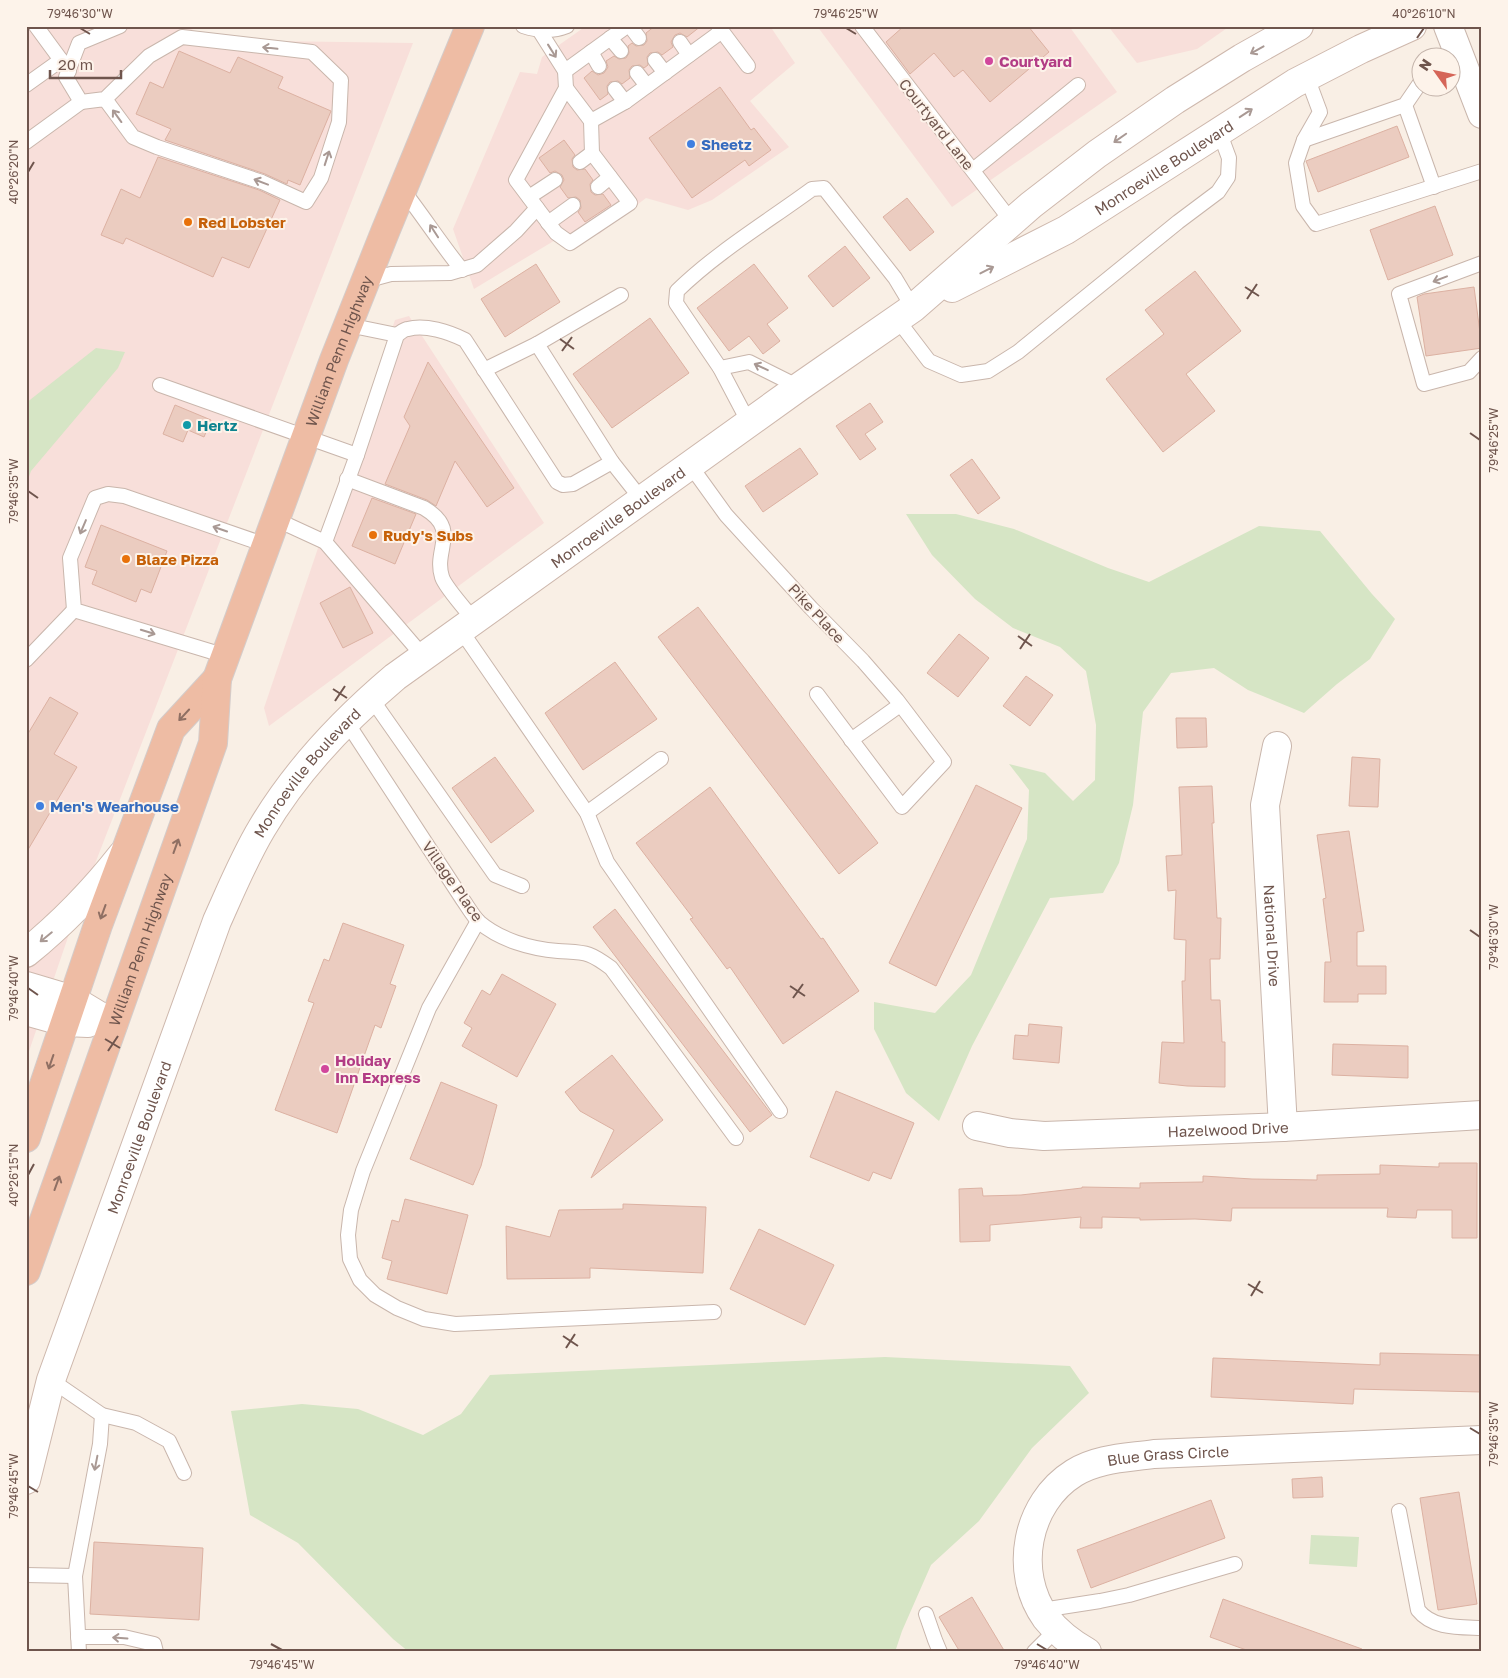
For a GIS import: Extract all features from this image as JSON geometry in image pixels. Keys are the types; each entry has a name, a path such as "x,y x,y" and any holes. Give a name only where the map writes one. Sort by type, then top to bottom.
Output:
{"highway":[{"name":"William Penn Highway","path":"26,1271 213,743 222,668 275,519 365,281 470,26"},
{"name":"William Penn Highway","path":"26,1138 126,850 171,729 222,668"}],"main road":[{"name":"Monroeville Boulevard","path":"26,1480 51,1380 217,921 262,828 317,752 371,698 423,656 905,313 1031,205 1097,154 1175,100 1242,58 1299,26"},
{"name":"Monroeville Boulevard","path":"905,313 1066,230 1263,102 1307,77 1361,49 1412,26"},
{"path":"1448,26 1453,48"},
{"path":"1460,72 1482,114"},
{"name":"National Drive","path":"1277,746 1265,805 1283,1127"},
{"path":"26,953 70,915 92,892 126,850"},
{"path":"26,986 69,1011 113,1024"},
{"path":"26,1011 69,1011"},
{"name":"Hazelwood Drive","path":"977,1126 1010,1134 1044,1136 1283,1127 1482,1115"},
{"name":"Blue Grass Circle","path":"1086,1652 1071,1643 1049,1620 1036,1599 1030,1580 1028,1559 1033,1521 1043,1503 1072,1474 1089,1465 1110,1459 1154,1454 1482,1440"}],"lane":[{"path":"36,26 65,69 81,102"},
{"path":"26,85 65,69 79,43 120,26"},
{"path":"523,26 539,30 567,26"},
{"path":"565,71 628,26 639,38"},
{"name":"Courtyard Lane","path":"862,26 1012,222"},
{"path":"591,121 625,102 689,55 720,29 748,66"},
{"path":"539,30 565,71 566,88 516,180 556,233 570,243 630,203 592,153 591,121 566,88"},
{"path":"26,142 81,102 104,99 149,56 182,37 312,52 341,80 339,122 321,178 306,202 262,182 157,147 133,137 104,99"},
{"path":"610,38 621,51"},
{"path":"680,42 689,55"},
{"path":"591,52 599,66"},
{"path":"655,60 664,73"},
{"path":"637,73 647,86"},
{"path":"1307,77 1320,112 1304,140 1296,163 1303,206 1316,224 1482,172"},
{"path":"973,170 1078,85"},
{"path":"615,89 625,102"},
{"path":"1304,140 1405,105 1410,98"},
{"path":"1405,105 1434,187"},
{"path":"749,423 720,368 676,303 677,291 731,247 812,189 824,188 895,278 905,313 929,361 961,375 988,371 1018,352 1178,222 1218,192 1228,177 1229,158 1219,131"},
{"path":"580,162 592,153"},
{"path":"598,187 610,177"},
{"path":"365,281 391,274 450,273 477,265 516,231 533,203 554,180"},
{"path":"402,189 462,270"},
{"path":"548,223 573,205"},
{"path":"1482,263 1399,294 1424,384 1469,372 1482,358"},
{"path":"484,370 537,344 621,295"},
{"path":"348,325 397,335"},
{"path":"325,542 357,455 397,335 407,329 433,330 464,340 557,482 563,485 573,484 612,462"},
{"path":"537,344 612,462 642,500"},
{"path":"720,368 749,362 799,387"},
{"path":"160,385 357,455"},
{"name":"Pike Place","path":"690,465 726,515 811,608 863,661 944,762 902,807 851,740"},
{"path":"347,479 424,508 438,520 444,533 440,567 442,578 467,625 587,813 607,862 780,1111"},
{"path":"26,660 74,610 70,558 95,498 108,494 124,496 266,545"},
{"path":"275,519 325,542 423,656"},
{"path":"74,610 222,668"},
{"path":"818,694 851,740 900,705"},
{"path":"371,698 495,875 522,886"},
{"name":"Village Place","path":"346,721 462,900 478,921 496,934 527,946 558,951 579,951 595,956 611,968 736,1138"},
{"path":"587,813 661,759"},
{"path":"478,921 429,1008 361,1178 351,1210 348,1236 350,1260 360,1280 375,1295 397,1308 424,1319 455,1324 714,1312"},
{"path":"51,1380 102,1415 136,1423 169,1441 184,1473"},
{"path":"79,1652 75,1576 100,1444 102,1415"},
{"path":"1399,1511 1418,1610 1425,1619 1437,1624 1482,1628"},
{"path":"1034,1652 1049,1620 1114,1598 1235,1564"},
{"path":"26,1575 75,1576"},
{"path":"926,1614 940,1652"},
{"path":"78,1637 124,1638 154,1644 156,1652"}],"shaded area":[{"path":"26,26 187,26 208,40 413,43 79,905 26,1060"},
{"path":"586,26 770,26 795,63 750,101 789,147 712,200 688,210 646,198 599,234 557,239 474,289 453,229 520,72 537,74 542,57"},
{"path":"817,26 1069,26 1117,92 952,207"},
{"path":"1108,26 1230,26 1197,49 1137,63"},
{"path":"409,316 544,523 269,726 264,708 395,320"}],"green space":[{"path":"96,348 125,352 118,368 31,471 26,485 26,403"},
{"path":"906,514 956,514 1014,529 1108,568 1149,582 1259,526 1320,531 1395,619 1370,659 1337,684 1304,713 1248,690 1214,668 1171,673 1143,712 1133,805 1119,863 1103,893 1050,898 972,1046 939,1121 906,1093 874,1029 874,1002 935,1013 971,975 1027,839 1029,790 1009,764 1045,773 1073,801 1095,780 1096,725 1086,671 1060,647 1013,628 975,599 932,555"},
{"path":"885,1357 1070,1366 1089,1393 1032,1448 979,1521 931,1565 902,1631 895,1652 409,1652 393,1639 298,1543 250,1515 231,1411 302,1404 358,1409 423,1435 461,1414 490,1375"},
{"path":"1311,1535 1359,1537 1357,1567 1309,1564"}],"building":[{"path":"655,26 701,26 687,37 680,33 675,35 671,42 673,47 662,55 658,52 650,53 647,57 648,65 644,68 640,65 632,66 629,70 630,78 622,84 618,81 610,82 607,86 608,94 600,100 584,78 592,71 598,75 604,73 608,67 606,61 614,56 619,59 626,58 629,53 628,46 632,43 636,46 644,45 647,41 646,33"},
{"name":"Courtyard","path":"904,26 1028,26 1049,52 990,102 963,70 954,77 934,53 910,74 886,42"},
{"path":"179,51 230,73 238,57 283,77 278,88 331,111 300,185 288,180 287,184 265,174 165,140 171,129 136,114 150,82 163,88"},
{"path":"720,87 751,130 754,128 771,150 749,166 745,160 692,198 649,138"},
{"path":"1397,126 1409,157 1318,192 1306,161"},
{"path":"564,140 575,155 572,159 573,167 577,170 585,169 593,180 590,184 591,192 595,195 603,194 611,205 585,222 578,212 581,208 580,200 576,197 568,198 560,187 564,180 562,175 555,171 550,173 539,158"},
{"name":"Red Lobster","path":"158,157 259,190 280,200 249,268 222,257 213,277 126,238 123,244 101,235 121,189 140,198"},
{"path":"907,198 934,232 910,251 883,217"},
{"path":"1435,206 1453,255 1388,280 1370,230"},
{"path":"845,246 870,278 833,307 808,276"},
{"path":"536,264 560,302 505,337 481,299"},
{"path":"754,264 788,308 767,324 780,341 763,354 749,336 729,351 697,308"},
{"path":"1195,271 1241,331 1186,374 1215,411 1163,452 1106,379 1164,334 1145,310"},
{"path":"1474,287 1482,348 1426,356 1417,297 1424,294"},
{"path":"650,318 689,373 612,428 573,374"},
{"path":"428,362 514,488 487,507 455,461 436,506 427,500 385,484 410,426 404,417"},
{"path":"870,403 883,422 865,434 876,449 860,460 836,426"},
{"name":"Hertz","path":"175,405 211,420 204,437 188,430 183,442 163,434"},
{"path":"800,448 818,474 763,512 745,486"},
{"path":"972,459 1000,498 978,514 950,475"},
{"path":"372,498 416,514 395,564 352,546"},
{"name":"Blaze Pizza","path":"101,525 167,551 151,593 141,589 136,602 92,584 97,571 85,567"},
{"path":"350,587 373,633 343,648 320,603"},
{"path":"698,607 878,843 839,874 658,637"},
{"path":"959,634 989,658 958,697 927,673"},
{"path":"615,662 657,719 583,770 545,713"},
{"path":"1026,676 1053,695 1030,726 1003,706"},
{"name":"Men's Wearhouse","path":"50,697 78,713 54,754 77,767 26,853 26,737"},
{"path":"1176,718 1206,718 1207,747 1177,748"},
{"path":"495,757 534,811 491,843 452,788"},
{"path":"1352,757 1380,759 1378,807 1349,806"},
{"path":"976,785 1022,808 936,986 889,963"},
{"path":"1212,786 1217,918 1221,918 1220,959 1210,959 1211,1000 1220,1000 1222,1042 1225,1042 1225,1087 1159,1083 1162,1042 1184,1043 1182,981 1185,981 1186,940 1174,939 1176,890 1168,891 1166,856 1182,855 1179,787"},
{"path":"710,787 821,939 823,938 859,991 783,1044 730,967 727,969 690,919 693,918 636,843"},
{"path":"1349,831 1364,931 1357,932 1357,966 1386,966 1386,994 1358,994 1358,1002 1324,1002 1325,962 1331,962 1323,899 1326,898 1317,835"},
{"path":"615,909 772,1115 750,1132 593,927"},
{"name":"Holiday Inn Express","path":"343,923 404,945 390,984 396,986 381,1028 375,1025 337,1133 275,1110 314,1003 308,1001 324,959 329,961"},
{"path":"502,974 556,1004 517,1077 462,1046 472,1028 464,1023 482,990 490,995"},
{"path":"1029,1024 1062,1027 1059,1063 1013,1059 1015,1035 1028,1036"},
{"path":"1333,1044 1408,1046 1408,1078 1332,1075"},
{"path":"612,1055 663,1120 591,1178 614,1130 580,1111 565,1092"},
{"path":"441,1082 497,1105 481,1166 473,1185 410,1159"},
{"path":"836,1091 914,1123 891,1179 873,1172 869,1181 810,1157"},
{"path":"1439,1163 1477,1163 1477,1238 1452,1238 1452,1210 1417,1210 1416,1218 1387,1217 1388,1208 1232,1208 1231,1221 1195,1219 1140,1220 1140,1218 1102,1217 1102,1228 1080,1228 1081,1217 990,1225 990,1241 960,1242 959,1189 982,1188 983,1196 1021,1195 1082,1187 1140,1188 1140,1183 1203,1182 1203,1176 1317,1180 1317,1175 1380,1174 1380,1165 1439,1167"},
{"path":"405,1199 468,1215 447,1294 387,1279 392,1261 382,1258 392,1220 399,1222"},
{"path":"623,1204 706,1207 703,1273 590,1268 590,1278 507,1279 506,1226 550,1237 559,1210 623,1209"},
{"path":"759,1229 834,1265 805,1325 730,1289"},
{"path":"1380,1353 1482,1355 1482,1392 1354,1389 1353,1404 1211,1397 1213,1358 1380,1365"},
{"path":"1322,1477 1323,1497 1293,1498 1292,1479"},
{"path":"1459,1492 1477,1604 1438,1610 1420,1498"},
{"path":"1211,1500 1225,1538 1091,1588 1077,1550"},
{"path":"94,1542 203,1548 199,1620 90,1614"},
{"path":"972,1597 1005,1652 960,1652 939,1617"},
{"path":"1223,1599 1362,1649 1362,1652 1252,1652 1210,1637"}],"place":[{"name":"Courtyard","path":"989,61"},
{"name":"Sheetz","path":"691,144"},
{"name":"Red Lobster","path":"188,222"},
{"name":"Hertz","path":"187,425"},
{"name":"Rudy's Subs","path":"373,535"},
{"name":"Blaze Pizza","path":"126,559"},
{"name":"Men's Wearhouse","path":"40,806"},
{"name":"Holiday Inn Express","path":"325,1069"}]}
